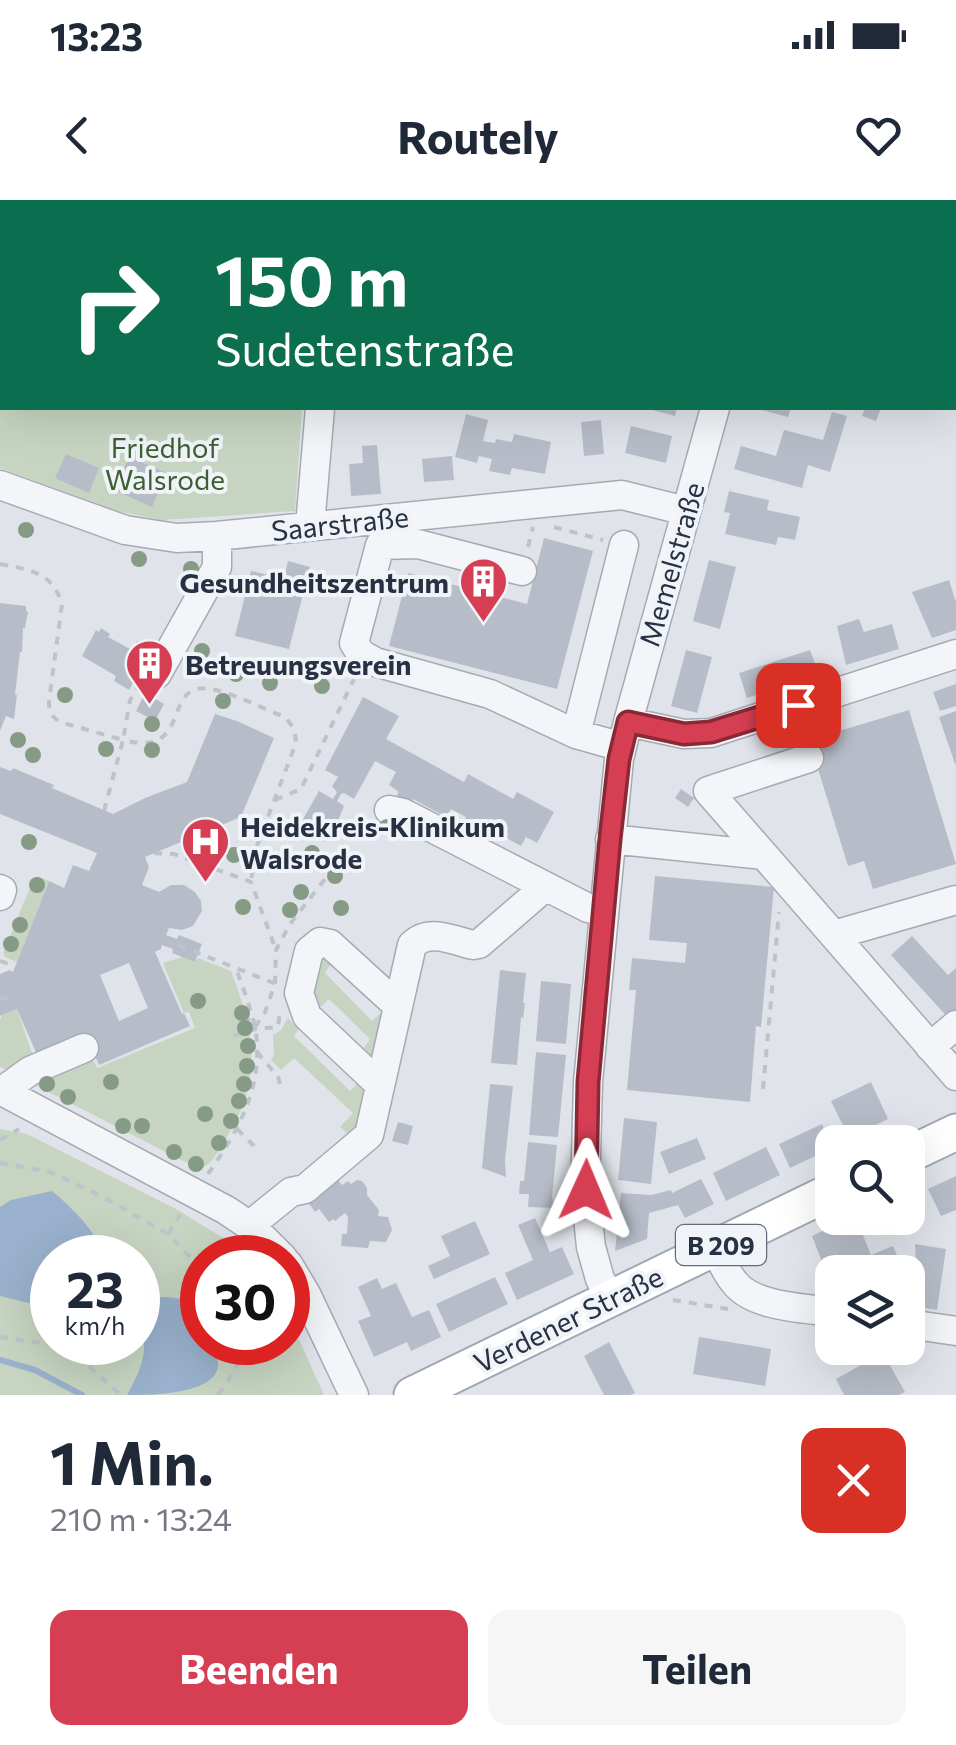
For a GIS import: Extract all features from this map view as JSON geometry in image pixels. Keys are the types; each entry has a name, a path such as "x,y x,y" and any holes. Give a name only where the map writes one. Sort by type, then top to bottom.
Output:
{"main road":[{"path":"925,1147 956,1132"},
{"name":"Verdener Straße","path":"412,1395 815,1199"}],"street":[{"path":"310,526 320,410"},
{"name":"Memelstraße","path":"610,1299 591,1247 586,1190 588,1082 610,839 625,734 714,410"},
{"name":"Saarstraße","path":"0,485 125,530 177,538 310,526 386,532 622,496 686,511"},
{"path":"522,571 386,532 354,643 361,654 375,662 490,694 576,734 711,732 956,654"},
{"path":"157,674 217,567 217,536"},
{"path":"576,734 624,545"},
{"path":"810,758 708,791 956,1076"},
{"path":"389,810 403,813 545,888 588,908 604,911"},
{"path":"610,839 773,866"},
{"path":"250,1225 291,1192 305,1190 369,1135 412,945 421,936 431,934 479,944 545,888"},
{"path":"834,936 956,900"},
{"path":"380,1086 307,1016 299,993 309,952 320,942 330,944 398,1006"},
{"path":"930,1046 956,1025"},
{"path":"84,1048 30,1071 1,1090 190,1201 250,1225 260,1235"},
{"path":"715,1248 733,1282 743,1291 757,1299 815,1309"},
{"path":"310,1302 354,1395"},
{"path":"925,1326 956,1331"}],"path":[{"path":"552,527 624,545"},
{"path":"0,564 43,575 59,594 62,604 49,711 60,722 141,745 167,733 186,695 197,689 212,689 280,715 293,727 296,742 255,851 251,882 276,950 277,984 254,1029"},
{"path":"275,800 301,789 352,684 361,654"},
{"path":"104,811 130,700 136,689 157,674"},
{"path":"336,826 361,838"},
{"path":"154,854 174,854 251,882"},
{"path":"276,950 290,924 339,861 352,856"},
{"path":"763,1090 773,866"},
{"path":"178,945 277,984"},
{"path":"0,962 15,966"},
{"path":"168,1234 237,1129 251,1094 257,1052 251,1015 236,968"},
{"path":"0,999 12,997"},
{"path":"251,1015 236,1036 254,1029 278,1027 282,998"},
{"path":"257,1052 280,1086"},
{"path":"0,1140 23,1126"},
{"path":"237,1129 253,1145 254,1153"},
{"path":"0,1164 50,1172 168,1234 180,1247"},
{"path":"0,1337 47,1344 74,1353 121,1395"},
{"path":"218,1395 238,1365"}],"green space":[{"name":"Friedhof Walsrode","path":"0,410 302,410 295,511 162,520 121,512 0,468"},
{"path":"34,878 49,881 17,962 3,953"},
{"path":"323,955 335,958 325,973 372,1021 383,1011 374,1061 360,1053 370,1039 329,999 317,1010 310,993 318,959"},
{"path":"183,957 195,962 198,958 231,971 246,1017 252,1058 237,1119 216,1154 199,1169 35,1082 90,1052 97,1068 195,1028 189,1012 184,1013 163,963"},
{"path":"17,1009 35,1062 11,1072 0,1067 0,1020 2,1015"},
{"path":"288,1018 293,1024 302,1025 294,1036 350,1091 360,1081 366,1092 357,1133 349,1135 340,1127 353,1113 294,1058 281,1070 271,1060 273,1035"},
{"path":"0,1129 27,1134 176,1209 218,1235 180,1235 180,1365 310,1364 324,1395 0,1395"}],"water":[{"path":"52,1191 94,1235 30,1235 30,1303 0,1296 0,1207 11,1200"},
{"path":"160,1297 180,1299 180,1365 218,1367 214,1376 193,1388 127,1395 141,1365 160,1365"}],"building":[{"path":"652,410 676,410 675,416"},
{"path":"762,410 790,410 788,417"},
{"path":"864,410 880,410 876,421 862,416"},
{"path":"832,412 847,416 830,472 808,465 802,488 734,469 741,446 776,456 784,430 823,440"},
{"path":"466,414 488,420 483,441 512,442 514,434 551,442 545,474 512,468 510,475 489,471 492,459 479,456 477,463 455,457"},
{"path":"601,420 604,454 584,456 581,422"},
{"path":"631,426 672,436 666,463 625,453"},
{"path":"377,445 381,494 351,496 349,464 363,463 362,446"},
{"path":"66,454 99,468 89,493 55,478"},
{"path":"452,456 454,480 424,482 422,459"},
{"path":"129,457 167,473 152,507 114,490"},
{"path":"729,491 769,500 767,510 800,517 795,540 778,537 776,545 725,534 730,513 724,512"},
{"name":"Gesundheitszentrum","path":"544,538 593,551 557,689 389,646 408,573 527,604"},
{"path":"709,560 736,567 720,629 693,621"},
{"path":"288,561 310,567 289,649 235,636 251,571 284,578"},
{"path":"949,580 956,602 956,630 932,638 912,592"},
{"path":"0,603 26,606 28,612 14,719 6,716 0,731"},
{"path":"859,619 864,632 892,624 899,649 846,665 837,626"},
{"name":"Betreuungsverein","path":"101,628 110,634 108,637 132,650 137,641 152,649 129,690 114,681 116,676 82,656 96,630"},
{"path":"686,650 712,657 697,713 671,706"},
{"path":"810,650 819,674 747,698 739,673"},
{"path":"956,684 956,706 940,711 933,692"},
{"name":"Betreuungsverein","path":"145,693 164,704 155,721 136,711"},
{"path":"363,697 399,716 386,739 464,782 468,774 513,799 517,792 554,812 537,843 526,837 521,846 477,822 475,825 465,820 451,809 446,817 413,799 405,804 399,801 399,792 389,785 396,772 375,761 354,799 341,794 337,801 344,806 324,842 298,828 319,791 333,799 337,792 332,786 338,777 325,770"},
{"path":"909,710 956,864 873,889 864,861 848,866 809,740"},
{"path":"956,711 956,764 955,764 939,717"},
{"path":"215,714 274,738 241,817 145,857 149,867 142,885 159,892 171,885 184,885 201,901 202,911 193,926 182,930 169,928 166,935 177,939 179,935 202,944 195,962 162,945 155,952 190,1026 99,1065 87,1037 38,1057 17,1009 0,1016 0,974 13,972 49,881 64,888 73,865 89,871 97,853 0,814 0,767 11,771 13,768 54,785 52,788 113,814 187,782","holes":["129,963 148,1008 119,1021 100,975"]},
{"path":"681,789 694,798 688,807 675,798"},
{"path":"655,876 774,887 750,1102 627,1090 636,990 629,990 632,958 685,963 687,943 649,940"},
{"path":"912,936 948,975 956,968 956,1016 951,1021 891,955"},
{"path":"500,970 526,973 517,1065 491,1063"},
{"path":"541,981 571,984 566,1044 536,1041"},
{"path":"536,1052 566,1055 558,1137 529,1135"},
{"path":"871,1082 888,1119 876,1125 843,1125 831,1101"},
{"path":"490,1084 513,1086 506,1177 482,1168"},
{"path":"624,1118 657,1122 651,1184 618,1180"},
{"path":"398,1122 413,1126 408,1145 392,1141"},
{"path":"815,1127 815,1156 790,1168 779,1144"},
{"path":"697,1138 706,1159 669,1174 660,1152"},
{"path":"528,1142 557,1145 554,1208 528,1207 529,1194 519,1194"},
{"path":"766,1147 780,1175 726,1201 713,1173"},
{"path":"956,1176 956,1210 941,1216 928,1189"},
{"path":"701,1179 714,1204 685,1218 678,1205 649,1213 647,1239 615,1251 621,1193 672,1193"},
{"path":"338,1180 342,1185 362,1181 379,1210 378,1216 388,1217 392,1230 386,1242 370,1241 368,1248 341,1246 342,1234 347,1234 345,1213 329,1222 308,1202"},
{"path":"535,1218 550,1252 562,1247 574,1274 517,1300 505,1273 533,1260 518,1225"},
{"path":"475,1221 490,1254 434,1279 428,1266 450,1256 441,1236"},
{"path":"863,1235 871,1255 819,1255 812,1236"},
{"path":"915,1244 946,1249 937,1310 925,1308 925,1255 916,1255"},
{"path":"893,1246 897,1255 871,1255"},
{"path":"495,1277 508,1304 449,1332 436,1304"},
{"path":"377,1278 382,1289 396,1283 412,1317 429,1310 441,1337 411,1351 407,1342 374,1357 358,1321 371,1316 358,1287"},
{"path":"699,1337 771,1349 765,1386 693,1374"},
{"path":"609,1342 635,1393 604,1395 584,1356"},
{"path":"861,1365 890,1365 905,1392 844,1395 836,1379"}],"waterway":[{"path":"0,1360 35,1370 82,1395"}],"place":[{"name":"Gesundheitszentrum","path":"484,624"},
{"name":"Betreuungsverein","path":"150,706"},
{"name":"Heidekreis-Klinikum Walsrode","path":"205,884"}],"route":[{"path":"586,1190 588,1082 610,839 619,759 628,722 684,734 711,732 798,705"}]}
